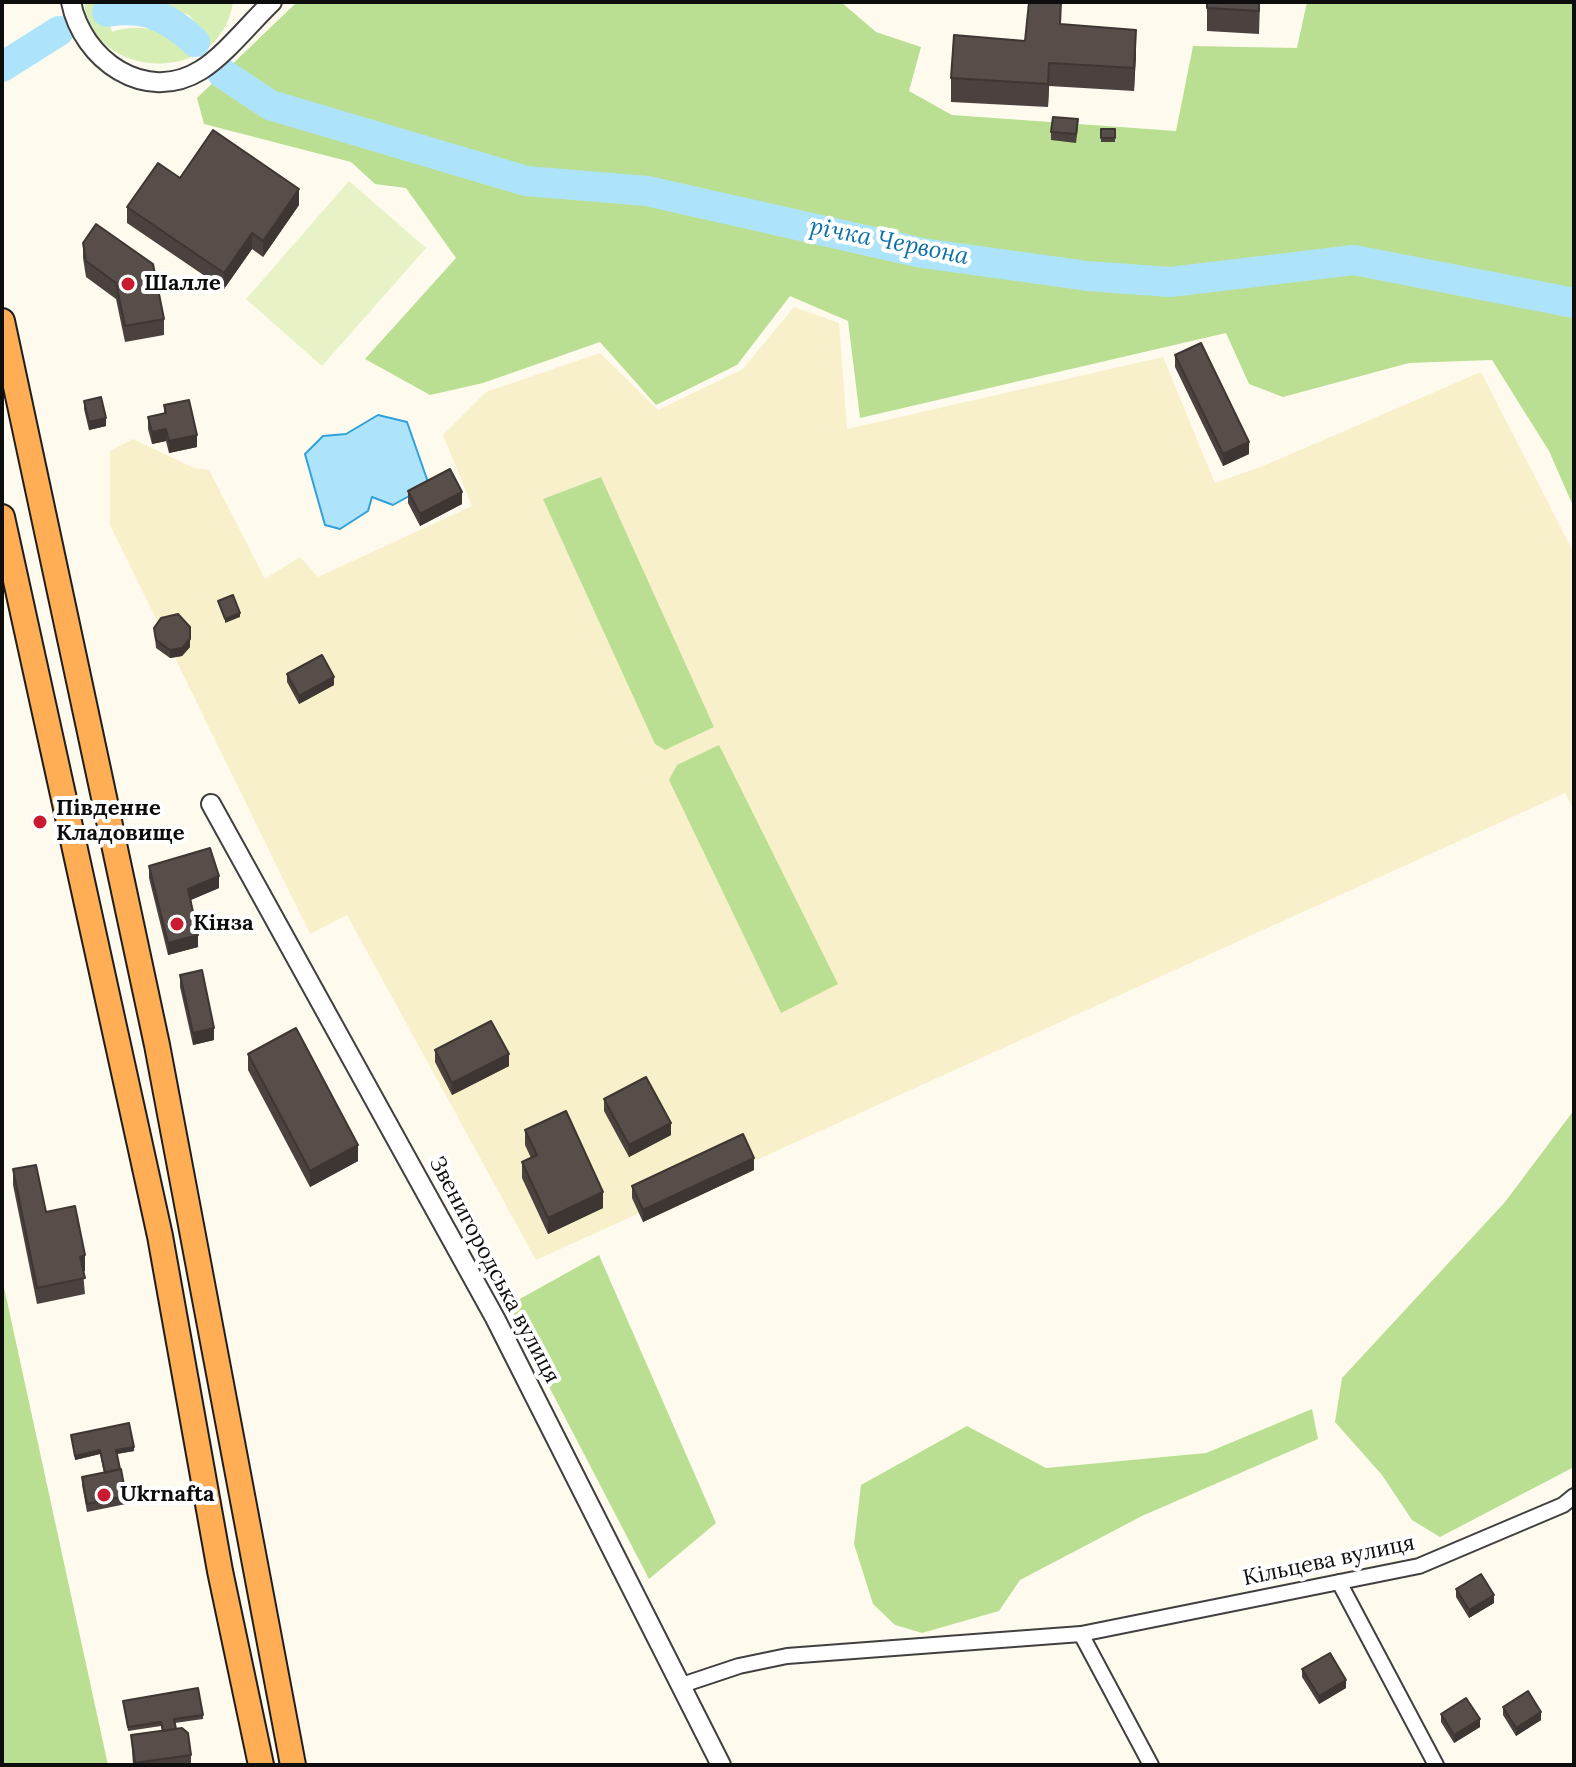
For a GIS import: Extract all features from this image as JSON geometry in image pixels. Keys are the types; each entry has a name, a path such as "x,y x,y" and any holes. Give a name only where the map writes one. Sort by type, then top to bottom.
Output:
{"highway":[{"path":"2,321 157,1045 293,1765"},
{"path":"2,517 160,1236 220,1571 261,1765"}],"street":[{"path":"71,2 85,42 104,64 127,75 152,80 177,79 201,70 272,2"},
{"path":"241,31 249,2"},
{"name":"Звенигородська вулиця","path":"211,804 495,1318 721,1765"},
{"name":"Кільцева вулиця","path":"682,1685 739,1666 787,1656 1081,1634 1419,1566 1563,1505 1574,1496"},
{"path":"1339,1582 1436,1765"},
{"path":"1081,1634 1151,1765"}],"shaded area":[{"path":"794,307 839,323 847,429 1163,357 1215,483 1263,466 1481,372 1574,553 1574,810 1565,793 536,1260 347,915 310,934 110,525 110,451 133,439 194,468 209,470 265,579 300,557 318,577 472,506 443,435 486,392 600,353 658,410 743,369"}],"green space":[{"path":"84,2 104,2 112,32 134,28 154,30 192,49 205,34 189,15 151,2 233,2 223,30 206,49 183,60 157,64 131,59 109,47 92,28"},
{"path":"297,2 841,2 876,32 921,47 909,91 952,115 1176,131 1193,46 1297,48 1307,2 1574,2 1574,508 1549,451 1492,360 1409,363 1283,397 1249,384 1226,333 860,418 848,321 790,296 737,365 656,405 600,342 483,383 430,395 365,359 456,258 406,188 375,184 351,162 204,124 197,98"},
{"path":"349,181 426,248 322,366 246,299"},
{"path":"601,477 714,727 665,750 655,744 543,499"},
{"path":"719,745 838,984 781,1013 669,780 677,765"},
{"path":"1574,1110 1574,1467 1440,1537 1412,1520 1382,1475 1335,1422 1342,1378 1505,1202"},
{"path":"599,1255 716,1523 649,1579 507,1306"},
{"path":"2,1278 108,1765 2,1765"},
{"path":"1312,1409 1318,1439 1142,1516 1020,1580 999,1611 922,1633 895,1625 873,1604 854,1544 861,1485 967,1426 1046,1468 1206,1453"}],"water":[{"path":"378,415 407,422 429,485 393,505 372,497 368,511 340,529 325,525 305,454 323,436 346,434"}],"building":[{"path":"1029,2 1061,2 1060,24 1136,30 1134,68 1049,63 1048,84 951,78 954,35 1025,41"},
{"path":"1207,2 1259,2 1259,11 1207,8"},
{"path":"1053,117 1078,119 1076,134 1051,132"},
{"path":"1101,129 1115,129 1115,138 1101,138"},
{"path":"213,130 299,189 263,241 252,233 224,273 127,207 158,163 180,178"},
{"path":"96,224 153,264 164,319 125,326 116,283 86,261 83,243"},
{"path":"1201,343 1249,442 1223,454 1175,355"},
{"path":"101,397 106,418 89,422 84,401"},
{"path":"189,400 197,435 169,441 166,429 152,432 148,417 166,413 164,405"},
{"path":"450,469 462,492 420,514 408,491"},
{"path":"233,595 240,613 225,619 218,601"},
{"path":"178,614 190,627 190,639 182,648 170,650 156,640 154,628 161,618"},
{"path":"322,655 334,677 299,696 287,674"},
{"name":"Кінза","path":"210,848 219,876 188,889 198,935 168,943 149,866"},
{"path":"202,970 214,1028 193,1033 180,975"},
{"path":"491,1021 509,1054 452,1083 435,1050"},
{"path":"296,1028 358,1145 310,1171 248,1054"},
{"path":"646,1077 671,1123 629,1145 604,1099"},
{"path":"566,1111 603,1192 548,1218 522,1162 537,1155 525,1130"},
{"path":"743,1134 754,1158 643,1210 632,1186"},
{"path":"36,1165 46,1212 75,1206 85,1255 80,1257 85,1278 37,1288 13,1169"},
{"path":"129,1423 134,1447 116,1450 120,1469 105,1473 100,1450 75,1456 71,1435"},
{"name":"Ukrnafta","path":"121,1469 126,1496 87,1504 82,1477"},
{"path":"1481,1574 1494,1595 1469,1610 1456,1589"},
{"path":"1330,1653 1346,1680 1319,1696 1302,1669"},
{"path":"198,1688 203,1715 174,1719 176,1729 163,1731 161,1722 128,1727 123,1701"},
{"path":"1528,1691 1541,1712 1516,1728 1503,1707"},
{"path":"1466,1698 1480,1719 1454,1735 1441,1714"},
{"path":"182,1728 188,1733 191,1755 135,1763 131,1735"}],"waterway":[{"path":"107,12 133,10 155,15 195,42"},
{"path":"2,67 59,31"},
{"name":"річка Червона","path":"222,73 270,105 526,181 647,191 922,253 1088,276 1170,282 1354,260 1574,303"}],"place":[{"name":"Шалле","path":"128,284"},
{"name":"Південне Кладовище","path":"40,822"},
{"name":"Кінза","path":"177,924"},
{"name":"Ukrnafta","path":"104,1495"}]}
